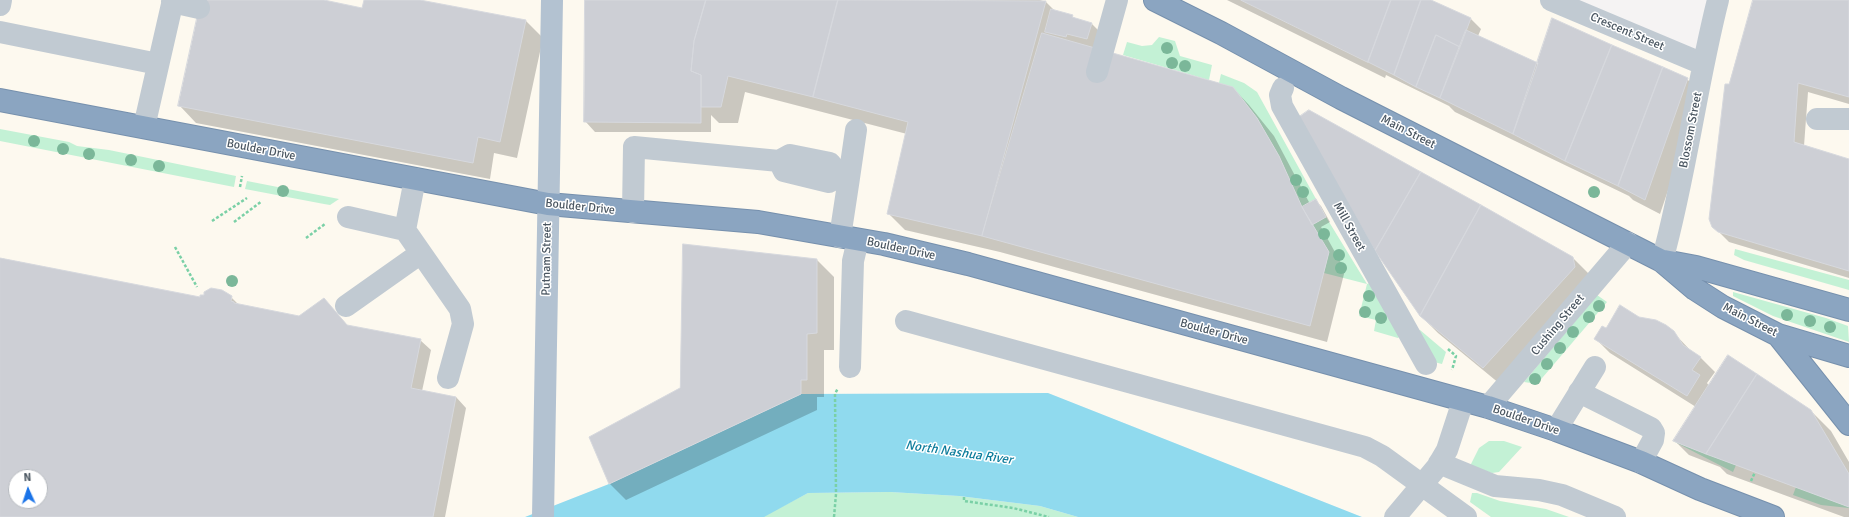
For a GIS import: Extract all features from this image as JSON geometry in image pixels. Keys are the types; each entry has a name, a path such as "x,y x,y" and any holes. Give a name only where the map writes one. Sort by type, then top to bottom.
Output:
{"highway":[{"name":"Main Street","path":"1155,0 1221,33 1355,105 1662,261 1695,289 1723,307 1778,335 1849,356"},
{"name":"Boulder Drive","path":"0,100 548,204 758,222 849,238 968,264 1488,407 1556,430 1641,462 1700,489 1773,517"},
{"name":"Main Street","path":"1662,261 1696,267 1849,310"},
{"path":"1778,335 1849,424"}],"main road":[{"name":"Putnam Street","path":"543,510 552,0"}],"street":[{"path":"0,5 1,0"},
{"path":"1097,72 1117,0"},
{"name":"Crescent Street","path":"1551,0 1704,64"},
{"name":"Blossom Street","path":"1662,261 1673,223 1718,0"},
{"path":"144,127 173,1 199,8"},
{"path":"0,32 158,64"},
{"name":"Mill Street","path":"1283,88 1280,95 1282,106 1426,364"},
{"path":"1817,119 1849,119"},
{"path":"850,367 853,261 849,238 844,176 856,130"},
{"path":"633,212 634,147 779,161 784,171 829,182 844,176"},
{"path":"405,230 415,179"},
{"path":"340,219 405,230 460,309 463,324 448,378"},
{"name":"Cushing Street","path":"1488,407 1628,243"},
{"path":"346,306 421,253"},
{"path":"906,321 1365,447 1382,456 1458,511 1472,477"},
{"path":"1556,430 1595,367"},
{"path":"1579,392 1650,428 1654,432 1652,440 1641,462"},
{"path":"1395,517 1423,485 1447,450 1463,401"},
{"path":"1439,463 1495,486 1539,490 1558,494 1615,517"}],"path":[{"path":"240,187 242,176"},
{"path":"212,221 247,198"},
{"path":"234,222 262,201"},
{"path":"306,238 340,219"},
{"path":"175,247 198,287"},
{"path":"834,517 836,494 835,394 850,367"},
{"path":"964,497 964,501 1013,508 1049,517"}],"shaded area":[{"path":"0,0 1551,0 1703,64 1718,0 1849,0 1849,517 1362,517 1048,393 801,394 609,484 525,517 0,517"}],"green space":[{"path":"1159,37 1175,41 1180,56 1212,65 1209,80 1123,55 1127,42 1142,46 1152,45"},
{"path":"1221,74 1244,83 1257,92 1316,199 1302,207 1279,156 1257,118 1233,87 1219,83"},
{"path":"0,129 69,142 77,146 109,150 236,176 234,187 0,141"},
{"path":"247,181 339,199 330,205 245,189"},
{"path":"1326,217 1367,284 1324,273 1329,252 1312,225"},
{"path":"1735,249 1849,280 1849,290 1744,260 1734,255"},
{"path":"1372,282 1402,334 1398,338 1374,331 1376,320 1359,316 1367,284"},
{"path":"1733,292 1826,318 1848,326 1849,342 1773,316 1733,296"},
{"path":"1597,295 1607,302 1537,384 1524,382"},
{"path":"1420,330 1446,352 1442,364 1430,361 1415,334"},
{"path":"1489,441 1504,441 1522,447 1499,472 1492,473 1470,466 1479,448"},
{"path":"1673,441 1736,465 1733,472"},
{"path":"1796,487 1849,508 1821,505 1793,495"},
{"path":"890,492 959,496 1040,506 1078,517 762,517 808,493"},
{"path":"1472,493 1477,493 1500,501 1546,509 1569,517 1491,517 1470,502"}],"water":[{"name":"North Nashua River","path":"1048,393 1362,517 1078,517 1040,506 959,496 890,492 808,493 764,517 525,517 609,484 801,394"}],"building":[{"path":"201,0 324,0 362,8 364,0 420,0 526,20 500,142 478,137 473,163 178,106"},
{"path":"585,0 706,0 694,41 691,71 701,75 701,123 584,122"},
{"path":"706,0 838,0 813,97 728,76 721,107 701,107 701,75 691,71 694,41"},
{"path":"838,0 1046,1 982,236 887,214 908,122 813,97"},
{"path":"1241,0 1391,0 1368,62"},
{"path":"1391,0 1421,0 1394,75 1368,62"},
{"path":"1421,0 1431,0 1471,18 1460,47 1436,35 1416,87 1394,75"},
{"path":"1753,0 1849,0 1849,97 1798,83 1794,142 1849,159 1849,271 1718,232 1712,227 1709,219 1725,84 1729,84"},
{"path":"1051,9 1073,15 1072,17 1092,23 1087,39 1067,34 1066,37 1045,32"},
{"path":"1552,18 1612,45 1565,161 1513,134"},
{"path":"1466,30 1538,63 1513,134 1440,98"},
{"path":"1042,33 1233,87 1257,118 1279,156 1302,207 1329,252 1310,326 982,236"},
{"path":"1436,35 1460,47 1440,98 1416,87"},
{"path":"1612,45 1663,67 1618,186 1565,161"},
{"path":"1663,67 1688,78 1645,200 1618,186"},
{"path":"1309,110 1421,172 1375,251 1299,117"},
{"path":"1421,172 1481,205 1420,316 1375,251"},
{"path":"1316,199 1326,217 1312,225 1302,207"},
{"path":"1481,205 1573,257 1575,267 1483,368 1420,316"},
{"path":"683,244 817,259 817,333 807,334 807,380 801,380 801,394 609,484 589,437 680,388"},
{"path":"0,258 200,297 200,295 204,295 204,292 211,288 222,290 232,296 231,301 234,303 299,316 324,298 347,325 421,339 411,388 456,397 433,517 0,517"},
{"path":"1620,305 1639,317 1656,320 1666,325 1674,331 1683,345 1701,357 1692,370 1700,375 1687,396 1594,339 1602,326 1606,328"},
{"path":"1728,355 1757,374 1706,454 1673,441"},
{"path":"1757,374 1811,410 1849,474 1849,507 1706,454"}]}
